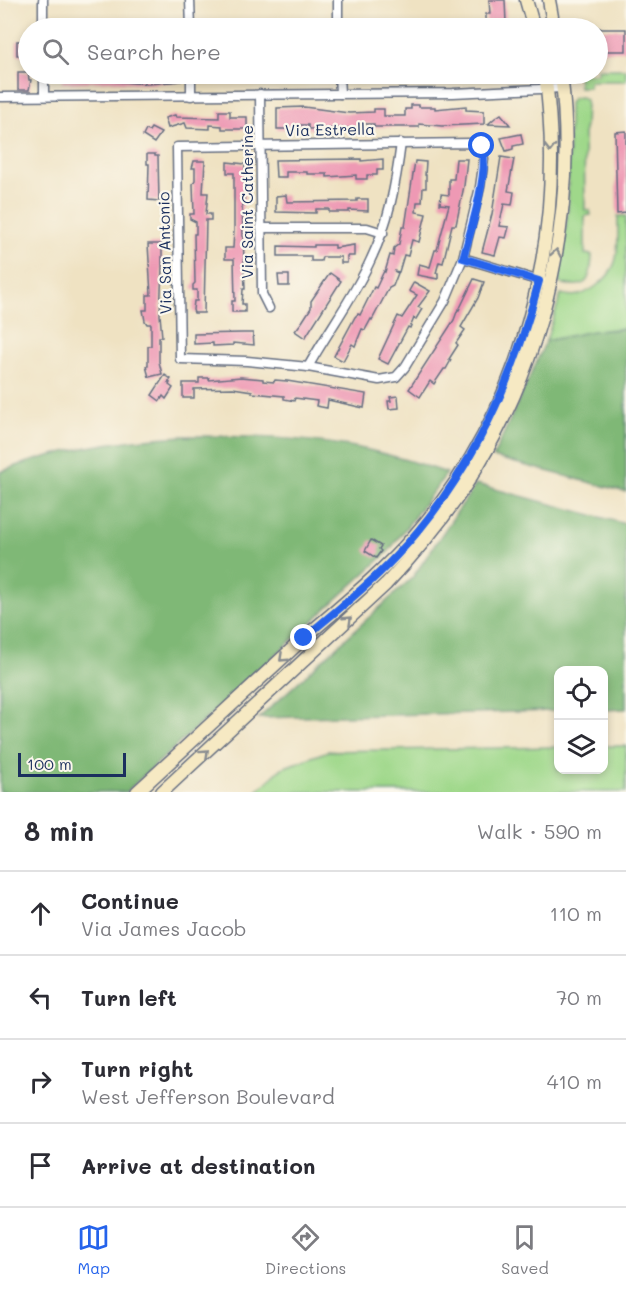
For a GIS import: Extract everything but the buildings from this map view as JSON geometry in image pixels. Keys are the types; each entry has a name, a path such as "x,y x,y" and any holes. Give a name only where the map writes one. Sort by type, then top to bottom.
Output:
{"main road":[{"path":"526,0 531,18"},
{"path":"549,0 552,18"},
{"path":"544,283 549,200 550,123 546,84"},
{"path":"137,792 304,638 420,538 451,506 477,466 515,393 529,355 544,283 560,230 564,187 562,84"},
{"path":"162,792 386,584 420,538"}],"street":[{"path":"43,0 44,18"},
{"path":"190,0 191,18"},
{"path":"338,0 338,18"},
{"path":"44,84 44,96"},
{"path":"191,84 191,96"},
{"path":"340,84 340,94"},
{"path":"0,97 483,92 563,88"},
{"name":"Via Saint Catherine","path":"260,94 262,294 269,308"},
{"name":"Via Estrella","path":"177,147 472,142 482,146 484,159 480,187 463,258"},
{"path":"401,143 391,206 383,233 371,261 308,367 380,380 396,377 405,367 445,301 463,258 544,283"},
{"name":"Via San Antonio","path":"177,147 180,359 247,361 308,367"},
{"path":"261,228 367,228 383,233"}],"green space":[{"path":"608,69 626,69 626,81 608,81"},
{"path":"579,84 589,84 589,87 579,87"},
{"path":"581,97 586,100 585,210 590,210 591,215 585,216 585,254 592,255 589,278 586,282 568,285 559,283 568,209 569,103 573,98"},
{"path":"618,216 626,216 626,328 593,331 546,341 561,294 575,296 583,294 604,280 610,272 617,256"},
{"path":"626,329 626,492 493,457 546,341 593,331"},
{"path":"184,436 267,438 329,443 386,454 447,473 388,552 126,792 0,792 0,472 45,457 90,446"},
{"path":"476,484 626,524 626,709 608,710 608,666 554,666 554,711 259,718 413,577"},
{"path":"608,746 626,746 626,792 256,792 282,768 328,751 554,747 554,774 608,774"}],"route":[{"path":"304,638 376,576 416,535 467,463 493,415 518,355 539,281 463,258 480,187 484,159 482,146"}]}
